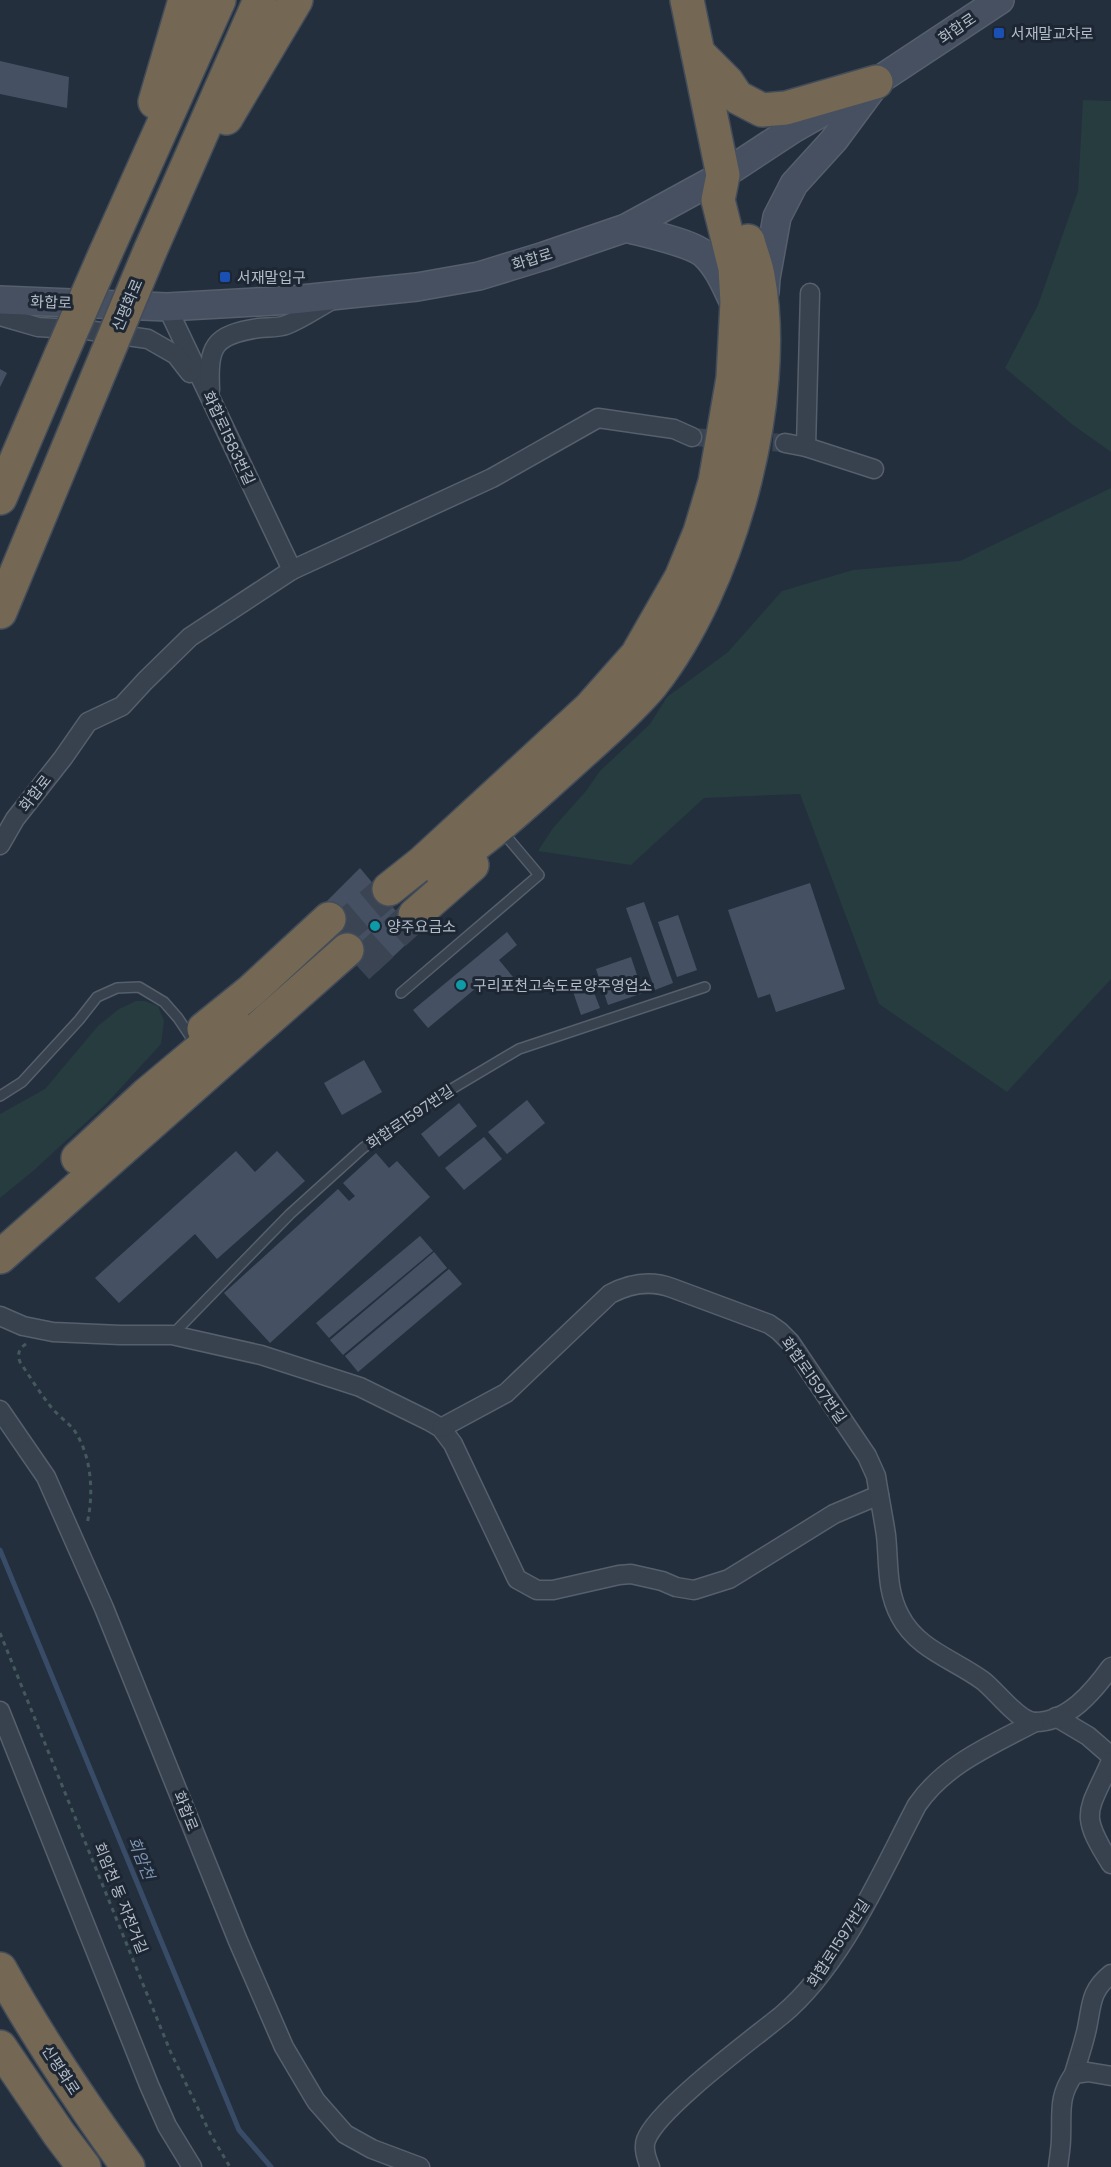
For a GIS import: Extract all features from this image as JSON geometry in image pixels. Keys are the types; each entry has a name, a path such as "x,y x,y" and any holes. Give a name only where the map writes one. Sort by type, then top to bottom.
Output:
{"highway":[{"path":"109,245 185,0"},
{"path":"0,498 83,303 219,0"},
{"name":"신평화로","path":"0,612 150,251 260,0"},
{"path":"165,216 259,65 296,0"},
{"path":"687,0 723,175 718,200 735,268 737,309 733,378 715,482 700,532 681,578 637,655 590,708 423,861 396,895 502,832 606,731 651,684 676,647 709,585 725,544 760,410 763,338 758,276 736,190 723,175"},
{"path":"698,52 727,82 737,97 762,110 786,108 876,82"},
{"path":"0,1257 17,1223 195,1044 296,971 342,943 124,1146 17,1223"},
{"name":"신평화로","path":"0,1969 23,2011 128,2167"},
{"path":"0,2048 84,2167"}],"main road":[{"name":"화합로","path":"0,300 167,307 340,296 417,287 479,276 626,228 723,175 793,129 876,82 1000,0"},
{"path":"763,338 766,278 777,217 794,184 834,140 876,82"},
{"path":"626,228 704,253 715,267 737,309"}],"street":[{"path":"806,447 810,293"},
{"path":"210,398 209,366 218,342 240,331 285,325 340,296"},
{"name":"화합로1583번길","path":"167,307 292,570"},
{"path":"0,316 38,327 87,330 148,339 176,355 210,398"},
{"name":"화합로","path":"0,845 15,819 88,722 122,706 190,637 292,570 492,478 598,418 674,429 692,437"},
{"path":"785,443 806,447 874,469"},
{"name":"화합로1597번길","path":"441,1428 506,1393 610,1294 630,1286 661,1284 769,1324 784,1336 867,1456 876,1476 886,1537 889,1587 900,1616 908,1628 927,1648 983,1681 1027,1720 1035,1722"},
{"path":"0,1316 24,1326 53,1332 172,1335 261,1355 360,1387 441,1428 453,1444 517,1579 537,1590 553,1590 631,1574 694,1590 729,1579 834,1514 879,1495"},
{"name":"화합로","path":"0,1410 46,1477 105,1608 238,1941 284,2047 316,2101 345,2134 372,2149 420,2167"},
{"name":"화합로1597번길","path":"650,2167 645,2151 646,2141 668,2112 798,2001 831,1959 854,1924 927,1790 963,1760 1035,1722 1056,1717 1084,1700 1111,1667"},
{"path":"0,1711 166,2126 192,2167"},
{"path":"1056,1717 1089,1736 1111,1756"},
{"path":"1111,1761 1092,1800 1089,1812 1093,1834 1111,1864"},
{"path":"1058,2167 1062,2097 1065,2087 1074,2074 1093,1996 1097,1988 1111,1974"},
{"path":"1074,2074 1088,2072 1111,2076"}],"lane":[{"path":"401,993 539,875 502,832"},
{"path":"0,1096 22,1082 97,997 117,988 139,987 164,1002 195,1044"},
{"name":"화합로1597번길","path":"172,1335 290,1214 363,1148 423,1106 519,1049 705,987"}],"path":[{"path":"53,1332 24,1345 18,1356 53,1409 74,1430 85,1453 90,1471 91,1496 86,1530 76,1546"},
{"name":"회암천 동 자전거길","path":"0,1633 171,2053 211,2135 230,2167"}],"green space":[{"path":"1083,100 1111,101 1111,452 1073,425 1005,368 1038,305 1078,191"},
{"path":"1111,488 1111,979 1007,1092 879,1004 800,794 704,798 631,865 538,851 553,828 586,791 600,771 650,724 667,697 728,652 782,591 853,570 960,561"},
{"path":"136,1001 145,1001 158,1006 164,1021 161,1044 106,1104 0,1198 0,1114 45,1089 98,1026 119,1009"}],"building":[{"path":"0,61 69,77 67,108 0,94"},
{"path":"0,369 7,373 0,387"},
{"name":"양주요금소","path":"360,868 416,935 378,971 324,904"},
{"path":"810,883 845,989 776,1012 770,994 758,998 728,910"},
{"path":"644,902 673,983 655,990 626,908"},
{"path":"678,915 697,970 677,977 658,922"},
{"name":"구리포천고속도로양주영업소","path":"507,932 517,945 499,960 513,977 497,991 487,979 428,1028 413,1010"},
{"path":"631,957 643,993 608,1005 596,969"},
{"path":"588,977 600,1008 581,1015 570,983"},
{"path":"364,1060 382,1092 342,1115 324,1083"},
{"path":"527,1100 545,1123 507,1154 488,1132"},
{"path":"459,1103 477,1126 439,1157 421,1134"},
{"path":"484,1137 502,1159 464,1190 445,1168"},
{"path":"236,1151 255,1172 277,1151 305,1181 217,1259 195,1234 119,1303 95,1278"},
{"path":"376,1153 389,1168 397,1161 430,1197 270,1343 224,1293 338,1189 349,1201 355,1196 343,1183"},
{"path":"420,1236 433,1251 329,1338 316,1323"},
{"path":"434,1252 447,1268 343,1355 330,1340"},
{"path":"449,1269 462,1284 358,1372 345,1356"}],"waterway":[{"name":"회암천","path":"0,1550 239,2130 271,2167"}],"tunnel":[{"path":"692,437 785,443"},
{"path":"333,937 389,889"},
{"path":"358,967 415,915"}],"place":[{"name":"서재말교차로","path":"999,33"},
{"name":"서재말입구","path":"225,277"},
{"name":"양주요금소","path":"375,926"},
{"name":"구리포천고속도로양주영업소","path":"461,985"}]}
